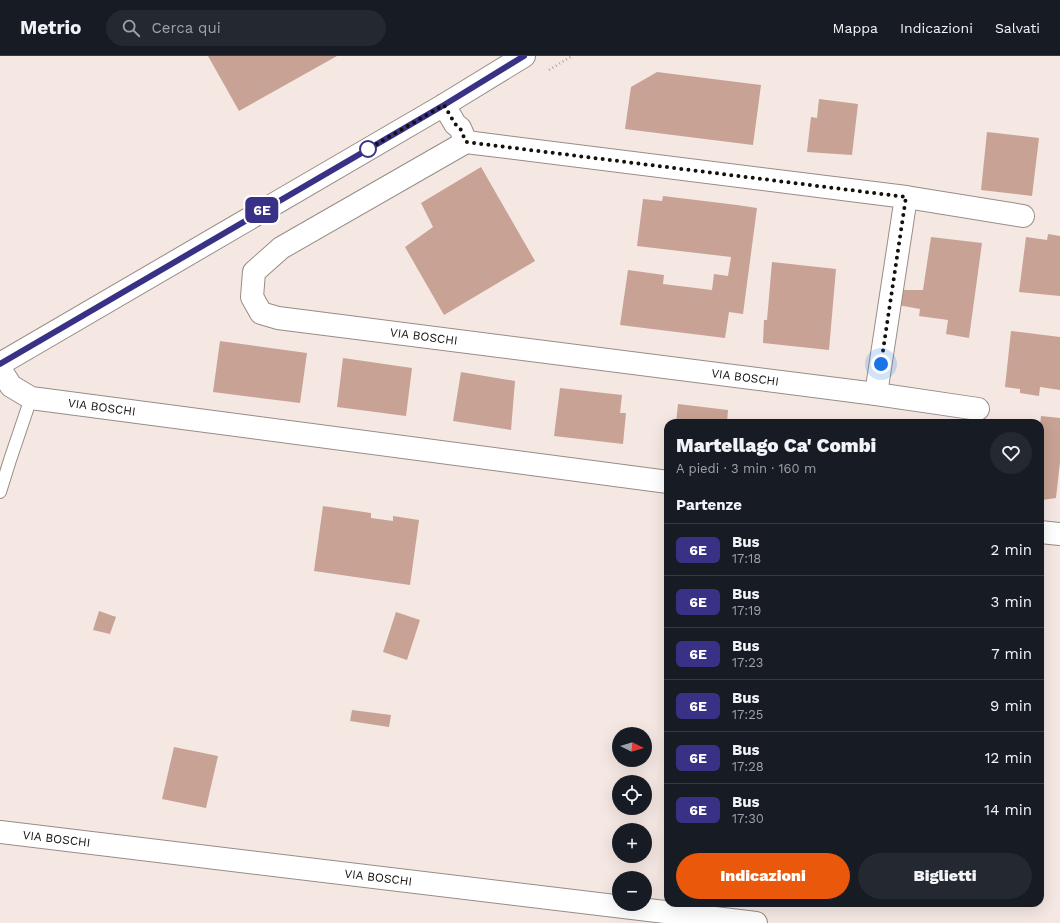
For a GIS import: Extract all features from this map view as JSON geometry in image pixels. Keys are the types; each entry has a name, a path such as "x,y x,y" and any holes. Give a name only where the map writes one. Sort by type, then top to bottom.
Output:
{"street":[{"path":"0,364 444,105 524,56"},
{"path":"444,105 455,124 460,128 466,142 906,197 1023,216"},
{"name":"VIA BOSCHI","path":"466,142 281,248 254,272 252,297 261,313 278,318 876,394 978,409"},
{"path":"876,394 906,197"},
{"name":"VIA BOSCHI","path":"0,369 11,386 31,398 664,481"},
{"path":"1044,532 1060,534"},
{"name":"VIA BOSCHI","path":"0,832 756,923"}],"lane":[{"path":"0,492 31,398"}],"building":[{"path":"208,56 337,56 239,111"},
{"path":"657,72 761,85 753,145 625,129 631,87"},
{"path":"819,99 858,104 852,155 807,152 811,117 817,118"},
{"path":"987,132 1039,138 1032,196 981,190"},
{"path":"481,167 535,261 444,315 405,247 433,227 421,203"},
{"path":"663,196 757,208 743,314 729,312 725,338 620,325 628,270 664,275 663,284 712,290 714,274 728,276 731,257 637,246 643,199 662,201"},
{"path":"1048,234 1060,236 1060,296 1019,292 1026,237 1047,240"},
{"path":"931,237 982,243 969,338 946,334 948,320 919,316 920,309 898,305 900,290 923,290"},
{"path":"772,262 836,269 829,350 763,343 764,320 767,320"},
{"path":"1011,331 1060,337 1060,390 1040,387 1039,396 1020,393 1020,389 1005,387"},
{"path":"220,341 307,353 300,403 213,392"},
{"path":"343,358 412,368 406,416 337,407"},
{"path":"461,372 515,381 511,430 453,421"},
{"path":"560,388 622,395 620,413 626,413 623,444 554,436"},
{"path":"678,404 728,410 727,419 676,419"},
{"path":"1041,416 1060,418 1060,462 1056,498 1044,500 1044,419 1041,419"},
{"path":"323,506 371,513 371,518 393,521 393,516 419,520 410,585 314,571"},
{"path":"99,611 116,617 110,634 93,630"},
{"path":"396,612 420,620 407,660 383,652"},
{"path":"352,710 391,715 389,727 350,721"},
{"path":"174,747 218,756 206,808 162,799"}],"bus line":[{"name":"6E","path":"0,364 444,105 524,56"}],"route":[{"path":"368,149 363,152 444,105 455,124 460,128 466,142 906,197 881,364"}]}
